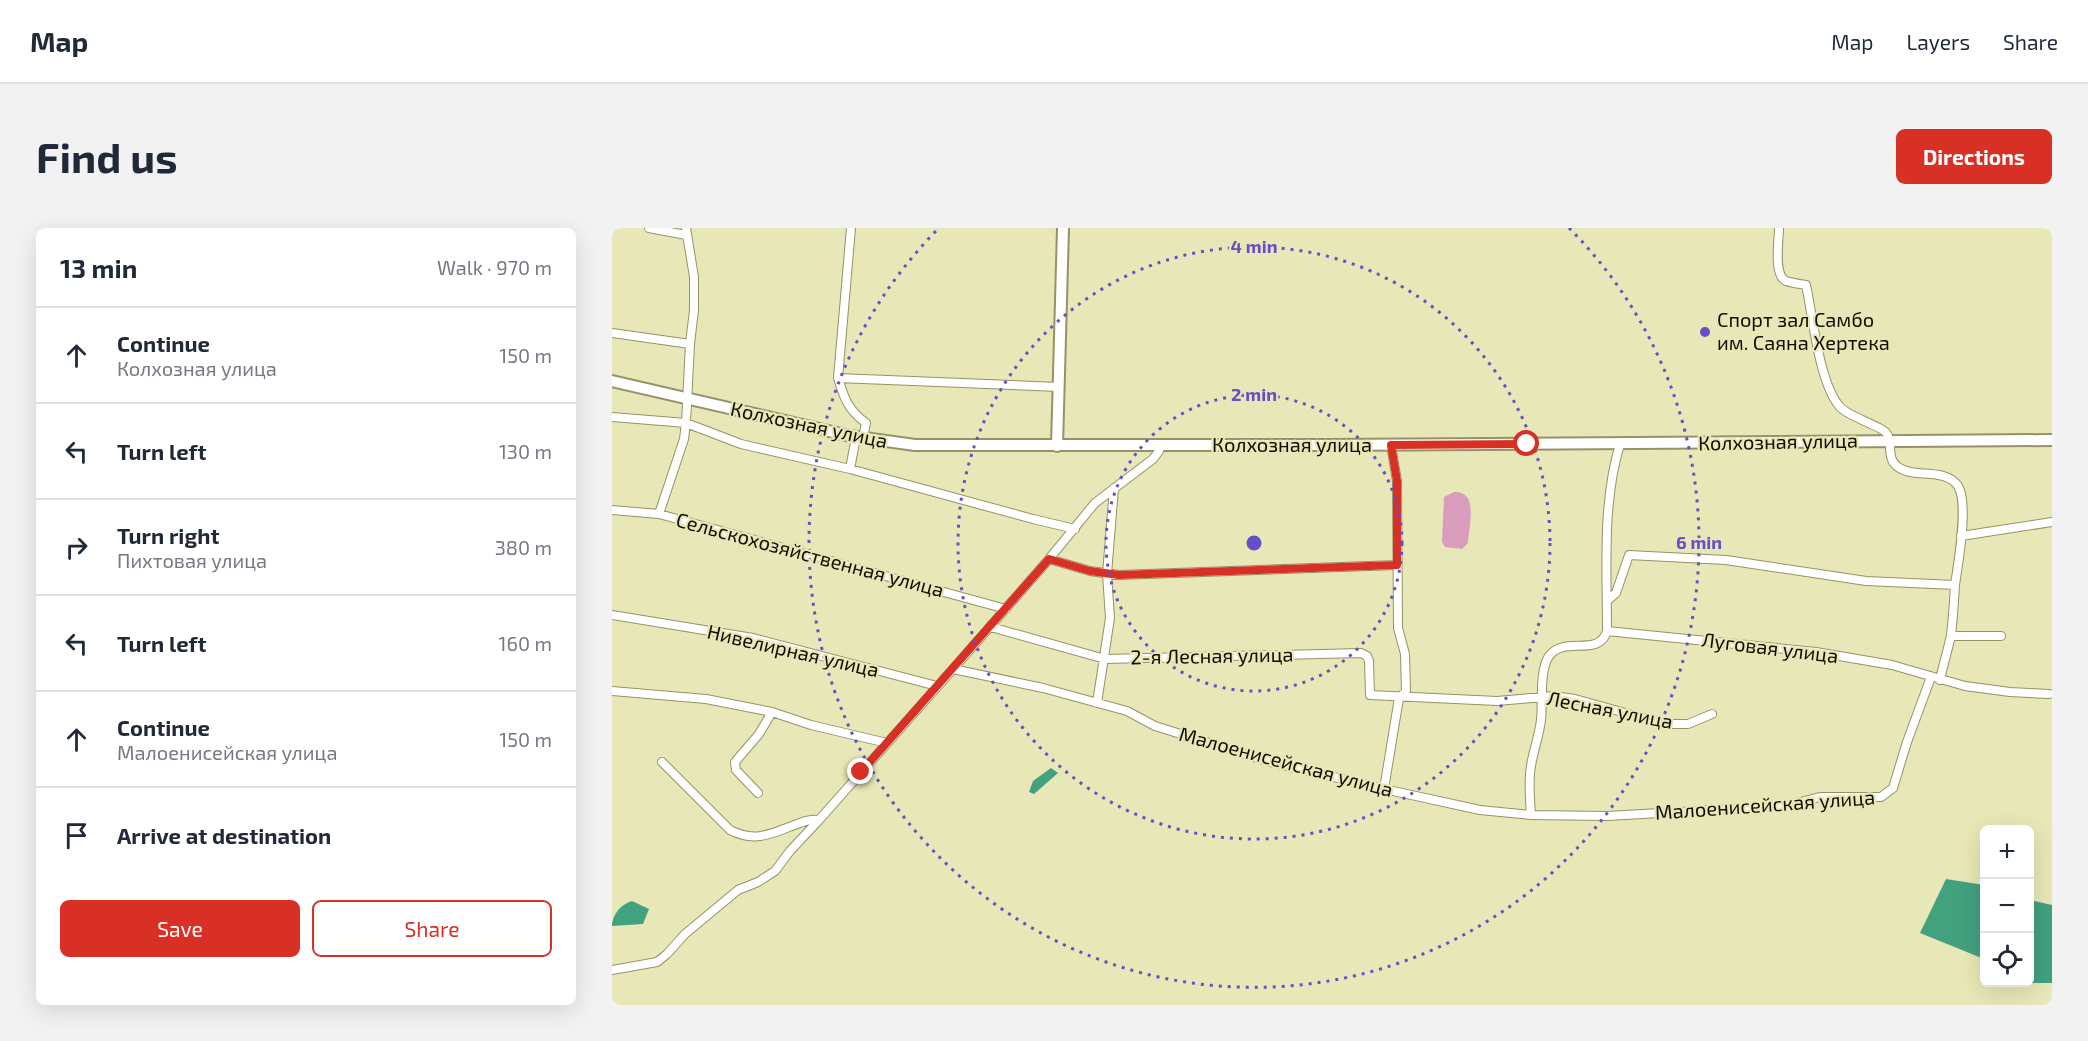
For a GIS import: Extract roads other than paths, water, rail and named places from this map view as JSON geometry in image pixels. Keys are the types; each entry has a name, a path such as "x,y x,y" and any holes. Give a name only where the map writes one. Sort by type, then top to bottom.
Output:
{"main road":[{"path":"1057,446 1063,228"},
{"name":"Колхозная улица","path":"612,381 860,438 915,445 1620,444 2052,440"}],"street":[{"path":"649,228 686,232 694,277 694,310 684,439 660,514"},
{"path":"850,469 866,423 854,414 844,398 838,378 851,228"},
{"path":"1779,228 1778,270 1786,281 1806,285 1829,389 1842,409 1885,431 1888,435 1892,461 1898,467 1905,471 1948,478 1958,485 1962,497 1961,536 1951,636 1936,678"},
{"path":"612,333 690,344"},
{"path":"838,378 1059,387"},
{"path":"612,417 686,423 741,444 850,469 1075,529"},
{"path":"1531,815 1530,773 1540,721 1541,696 1548,657 1565,646 1596,645 1602,642 1607,631 1608,509 1613,467 1620,444"},
{"path":"612,970 657,962 685,934 738,890 758,882 775,871 790,851 991,627 1095,503 1152,459 1159,451 1160,445"},
{"path":"1384,789 1399,698 1406,691 1407,673 1398,628 1397,481 1391,445"},
{"path":"1097,703 1110,618 1107,574 1114,488"},
{"name":"Сельскохозяйственная улица","path":"612,510 660,514 1006,609"},
{"path":"1961,536 2052,522"},
{"path":"1607,601 1616,593 1629,555 1726,560 1866,581 1955,585"},
{"path":"1049,559 1107,574 1397,565"},
{"name":"Нивелирная улица","path":"612,615 753,638 937,686"},
{"name":"2-я Лесная улица","path":"991,627 1105,659 1361,653 1368,656 1370,695 1399,698"},
{"name":"Луговая улица","path":"1607,631 1816,651 1892,665 1965,686 2049,694"},
{"path":"1951,636 2001,636"},
{"name":"Малоенисейская улица","path":"953,669 1042,688 1127,711 1155,726 1270,762 1384,789 1480,810 1531,815 1608,816 1785,806 1820,797 1881,797 1893,788 1907,742 1936,678"},
{"path":"612,691 706,699 772,712 887,743"},
{"name":"Лесная улица","path":"1399,698 1497,701 1554,696 1575,699 1665,724 1688,724 1712,714"},
{"path":"758,793 736,770 735,762 759,734 772,712"},
{"path":"662,762 730,830 740,835 750,838 759,837 806,821 819,820"}],"place":[{"name":"Спорт зал Самбо им. Саяна Хертека","path":"1705,332"}]}
